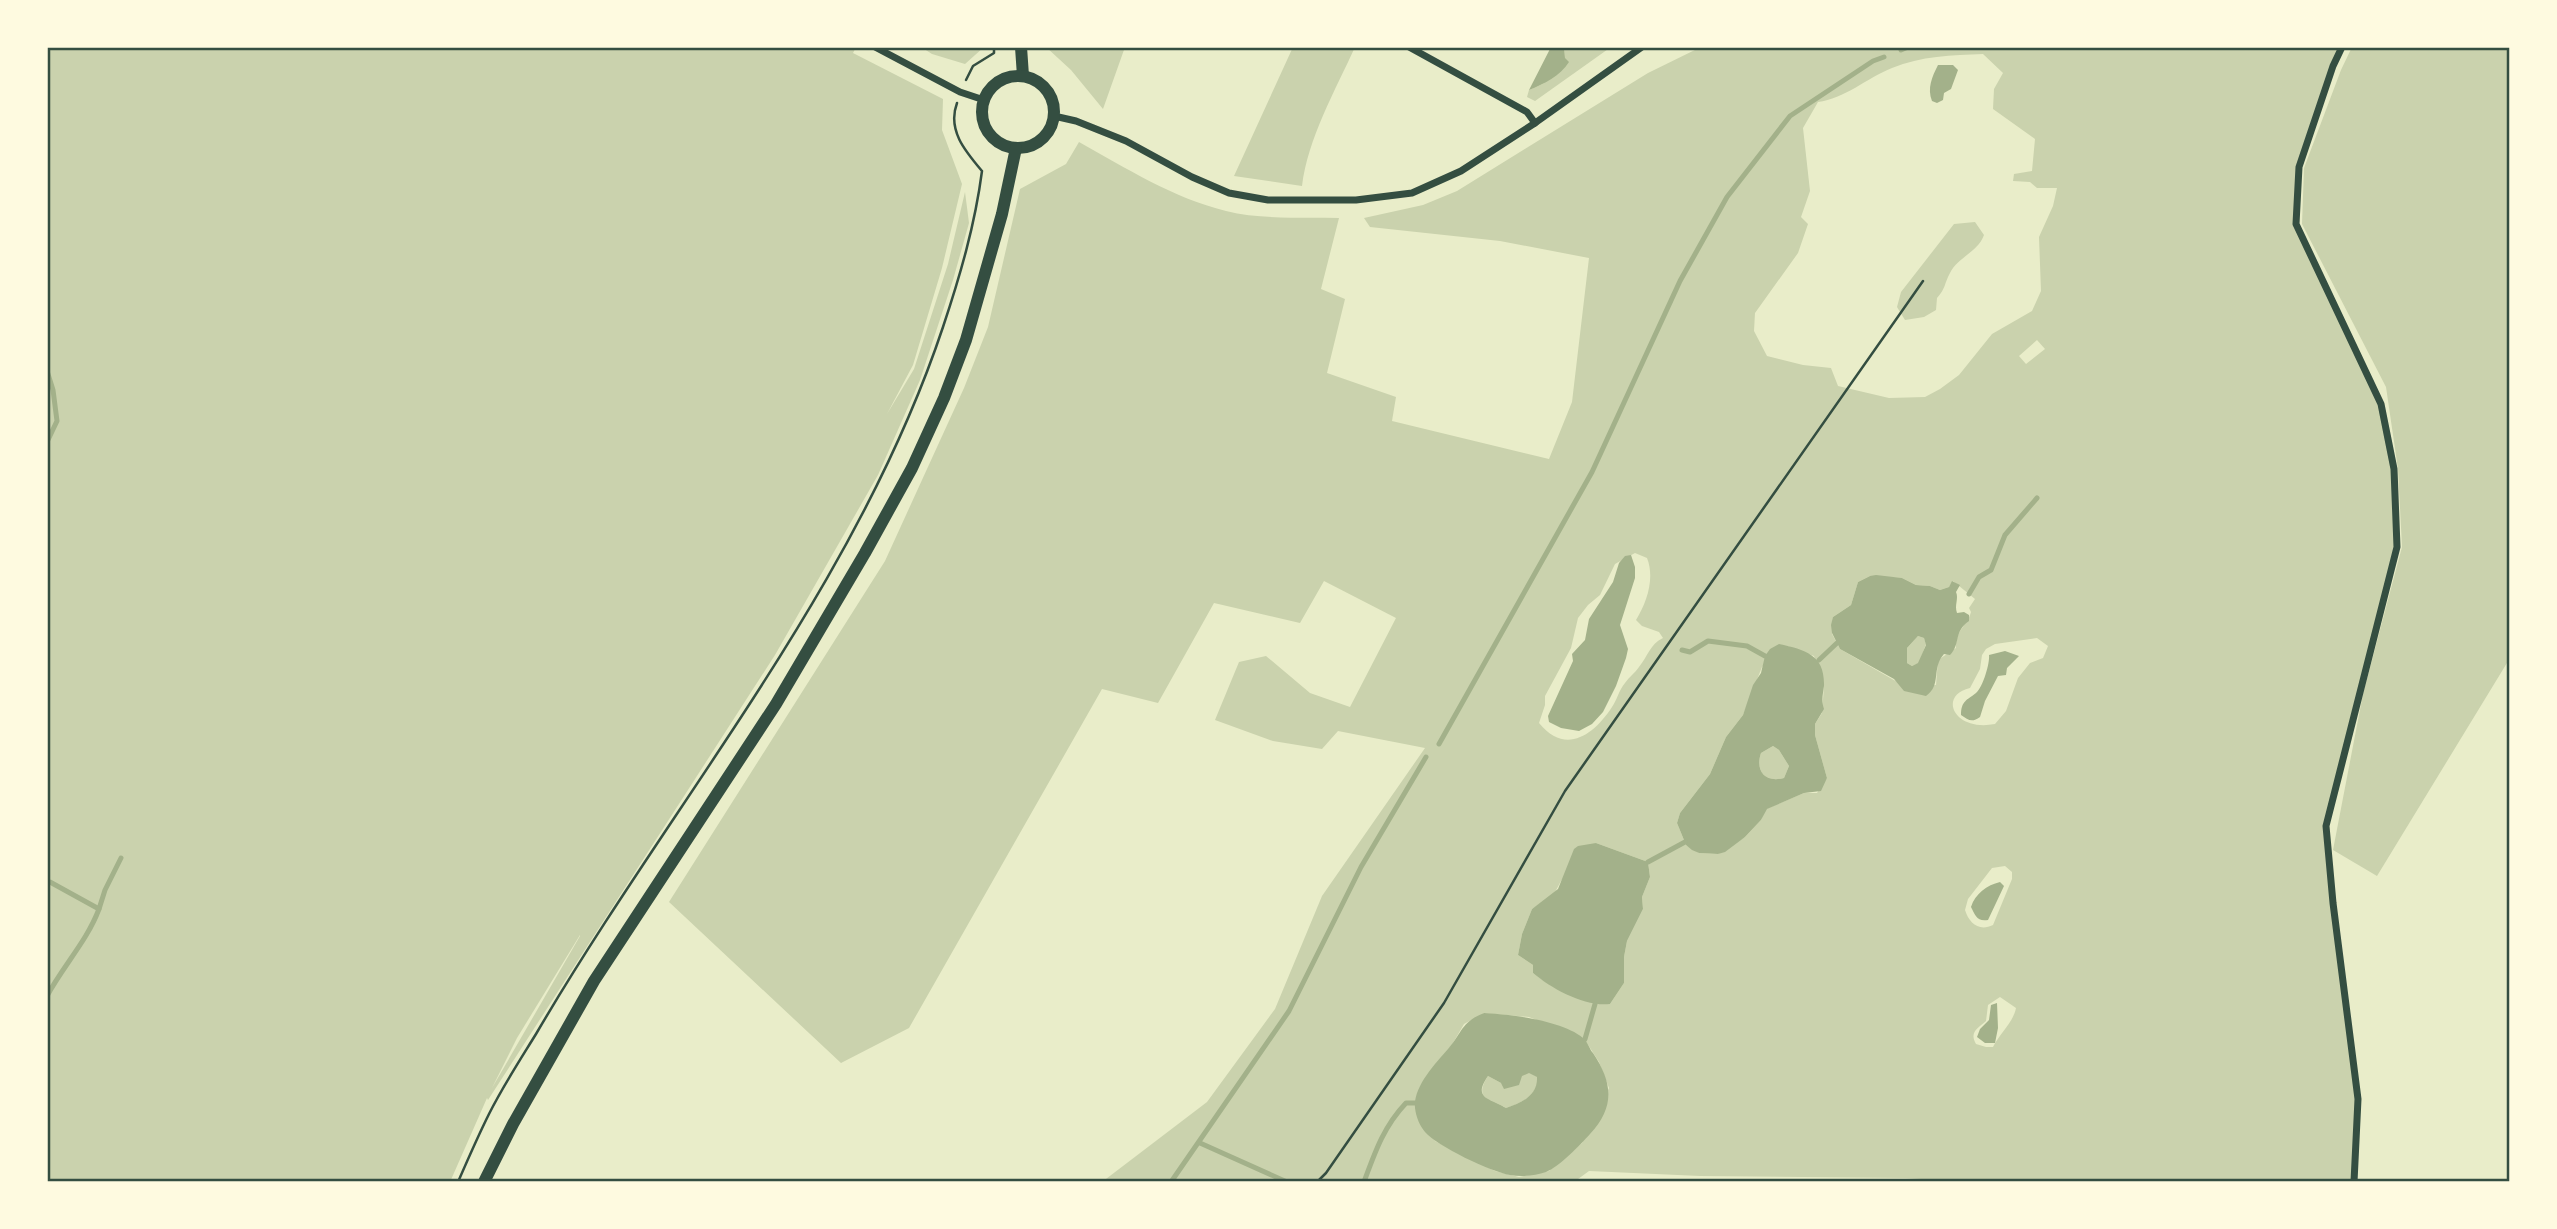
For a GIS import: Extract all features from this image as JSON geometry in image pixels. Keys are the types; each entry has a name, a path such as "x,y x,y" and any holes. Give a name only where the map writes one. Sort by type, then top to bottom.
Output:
{"main road":[{"path":"1021,47 1023,76"},
{"path":"1013,76 1023,76 1043,86 1054,104 1054,116 1052,126 1038,143 1016,148 1005,146 988,132 984,122 984,100 996,84 1013,76"},
{"path":"484,1182 513,1124 593,981 776,704 912,468 944,398 966,340 1002,214 1016,148"}],"street":[{"path":"876,47 960,92 984,100"},
{"path":"1409,47 1527,112 1535,123"},
{"path":"1054,116 1076,121 1126,141 1192,177 1229,193 1268,200 1356,201 1412,193 1461,172 1642,47"},
{"path":"2342,47 2299,167 2296,224 2381,404 2394,469 2397,547 2326,827 2358,1099 2354,1182"}],"path":[{"path":"458,1182 489,1113 573,970 779,657 835,564 882,478 925,382 958,282 979,200 982,171 963,149 956,132 953,113 973,66 994,53 994,47"},
{"path":"1317,1182 1326,1173 1444,1003 1565,792 1923,281"}],"shaded area":[{"path":"47,47 856,47 853,53 943,99 942,130 962,184 942,268 913,365 887,414 914,369 948,264 965,192 969,223 920,380 878,475 775,655 488,1100 487,1098 450,1182 47,1182","holes":["580,935 492,1088 517,1038"]},
{"path":"921,47 984,47 965,64 932,54"},
{"path":"1046,47 1125,47 1103,109 1071,70"},
{"path":"1293,47 1355,47 1316,133 1302,186 1234,176"},
{"path":"1551,47 1564,47 1565,58 1569,62 1551,79 1529,90"},
{"path":"1564,47 1611,47 1535,101 1527,97 1529,90 1547,81 1554,74 1565,58"},
{"path":"1701,47 2342,47 2299,167 2296,224 2381,404 2394,469 2397,547 2326,826 2358,1099 2354,1182 1967,1182 1906,1178 1700,1176 1589,1171 1574,1182 1102,1182 1207,1102 1275,1009 1322,896 1425,748 1338,731 1322,749 1273,741 1215,720 1239,662 1266,656 1310,693 1350,707 1396,618 1324,581 1300,623 1214,603 1158,703 1102,689 909,1028 841,1063 669,902 885,561 964,388 988,327 1020,189 1066,164 1079,142 1150,181 1187,198 1226,211 1282,218 1339,218 1321,289 1345,299 1327,373 1396,397 1392,421 1549,459 1572,402 1589,258 1500,241 1370,227 1364,218 1423,205 1457,191 1648,73","holes":["1983,54 2003,73 1994,89 1993,109 2035,139 2032,171 2014,174 2013,181 2030,182 2037,188 2057,188 2053,206 2039,237 2041,291 2032,311 1992,334 1959,375 1925,397 1889,398 1838,386 1831,368 1803,365 1767,356 1754,331 1755,313 1798,253 1808,224 1801,217 1810,191 1803,128 1818,102 1846,93 1903,64","2037,340 2045,349 2026,364 2019,356","1635,553 1647,558 1649,590 1636,620 1642,626 1659,632 1663,638 1652,647 1596,726 1578,738 1569,740 1549,733 1539,723 1545,696 1571,648 1578,618 1600,595 1615,564","1870,576 1902,578 1916,585 1940,590 1949,587 1953,581 1975,599 1969,608 1969,617 1957,637 1956,648 1938,660 1936,685 1899,683 1840,649 1832,634 1833,617 1851,605 1858,582","2037,638 2048,646 2043,658 2030,663 2018,678 2006,711 1995,724 1969,723 1960,718 1953,705 1954,698 1970,688 1980,669 1982,655 1995,644","1787,646 1814,656 1824,686 1822,713 1815,724 1815,735 1827,778 1817,793 1804,793 1766,809 1761,820 1745,837 1718,854 1699,853 1686,845 1677,823 1680,813 1710,774 1726,737 1743,715 1762,667","1596,843 1648,862 1650,877 1642,897 1643,909 1627,941 1624,983 1610,1004 1579,997 1550,985 1533,973 1533,965 1518,955 1522,934 1532,909 1554,894 1561,881","2005,866 2012,872 2012,879 1993,925 1979,927 1969,919 1965,910 1968,899 1992,868","2000,997 2016,1008 1993,1047 1976,1044 1973,1036 1986,1021 1988,1005","1484,1013 1529,1017 1585,1040 1599,1062 1609,1088 1582,1143 1549,1171 1519,1177 1495,1171 1435,1141 1418,1093 1464,1024"]},
{"path":"2352,47 2510,47 2510,658 2377,876 2333,850 2363,694 2402,547 2398,469 2386,387 2302,224 2304,168"},
{"path":"1938,65 1953,65 1958,70 1951,89 1944,93 1943,100 1937,103 1932,101 1930,87"},
{"path":"1975,222 1984,235 1977,246 1954,267 1937,298 1936,310 1924,317 1905,320 1897,307 1901,292 1954,224"},
{"path":"1631,555 1635,578 1620,625 1628,649 1616,686 1603,712 1592,724 1579,731 1561,728 1549,722 1548,716 1573,661 1572,654 1585,640 1589,619 1613,582 1619,563 1625,556"},
{"path":"1870,576 1902,578 1916,585 1940,590 1949,587 1952,581 1960,585 1956,592 1956,610 1957,613 1964,612 1969,615 1969,621 1961,629 1950,655 1944,654 1940,659 1934,687 1926,696 1904,691 1894,679 1840,649 1832,633 1833,617 1851,605 1858,582","holes":["1918,636 1924,638 1926,645 1918,663 1912,666 1907,663 1907,648"]},
{"path":"1918,636 1924,638 1926,644 1919,663 1912,666 1907,663 1907,648"},
{"path":"1779,644 1798,649 1812,656 1821,667 1824,709 1815,724 1815,735 1827,778 1821,791 1804,793 1767,809 1745,837 1725,852 1699,853 1686,845 1677,823 1680,813 1710,774 1726,737 1743,715 1753,685 1761,673 1765,656","holes":["1773,746 1779,750 1789,766 1784,778 1772,779 1763,774 1759,759 1761,753"]},
{"path":"2005,651 2019,656 2007,668 2006,675 1998,676 1980,717 1972,720 1961,715 1965,701 1981,686 1989,655"},
{"path":"1773,746 1779,750 1789,766 1784,778 1767,777 1759,765 1761,753"},
{"path":"1596,843 1648,862 1650,877 1642,897 1643,909 1627,941 1624,983 1610,1004 1590,1003 1559,991 1533,973 1533,965 1518,955 1522,934 1532,909 1558,889 1574,849"},
{"path":"2000,882 2004,886 1988,920 1979,919 1971,907 1975,898 1991,885"},
{"path":"1997,1003 1998,1028 1995,1043 1985,1043 1977,1037 1980,1029 1989,1020 1991,1005"},
{"path":"1484,1013 1552,1023 1577,1033 1585,1040 1600,1064 1608,1095 1604,1114 1586,1139 1557,1166 1546,1172 1519,1176 1490,1169 1431,1138 1418,1121 1415,1100 1421,1084 1463,1028","holes":["1529,1073 1537,1077 1532,1093 1523,1101 1506,1108 1482,1094 1488,1076 1501,1083 1504,1089 1519,1085 1522,1076"]},
{"path":"1529,1072 1538,1077 1535,1089 1518,1104 1506,1108 1483,1094 1488,1076 1501,1083"}],"waterway":[{"path":"1901,50 1908,47"},
{"path":"1439,744 1592,472 1680,281 1727,197 1790,116 1873,61 1884,57"},
{"path":"47,371 53,390 57,421 47,442"},
{"path":"1969,594 1979,577 1991,570 2005,535 2037,498"},
{"path":"1682,650 1690,652 1708,641 1747,646 1765,656"},
{"path":"1819,660 1837,643"},
{"path":"1171,1182 1289,1011 1361,867 1426,757"},
{"path":"1648,862 1685,842"},
{"path":"99,909 121,858"},
{"path":"47,996 88,932 99,909 50,882"},
{"path":"1585,1039 1595,1004"},
{"path":"1364,1182 1386,1130 1406,1103 1415,1103"},
{"path":"1200,1143 1287,1182"}]}
